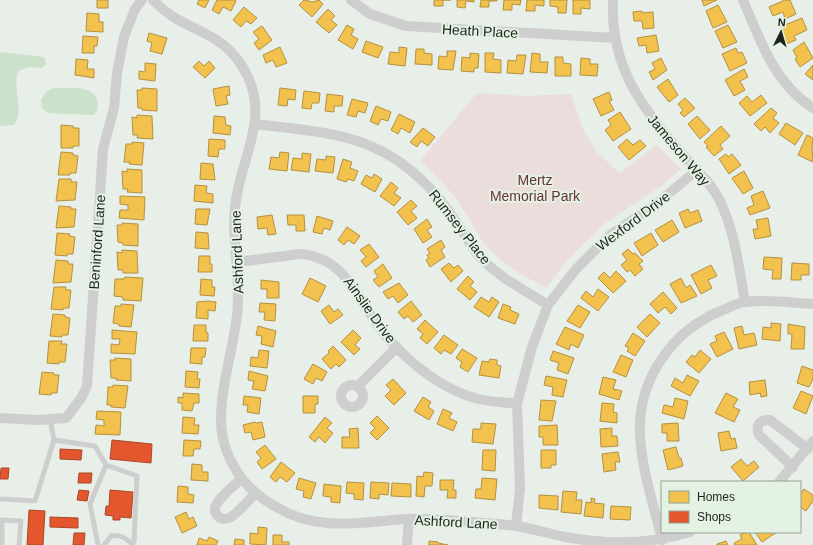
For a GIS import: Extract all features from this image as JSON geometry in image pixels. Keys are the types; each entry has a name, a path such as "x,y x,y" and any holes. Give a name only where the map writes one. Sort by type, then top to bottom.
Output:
{"street":[{"name":"Beninford Lane","path":"0,418 66,418 84,393 88,381 103,149 114,108 117,73 124,37 136,9 142,0"},
{"name":"Ashford Lane","path":"153,0 175,19 208,33 226,46 235,55 248,75 253,89 256,124 241,174 236,198 234,224 239,299 221,407 221,422 228,453 235,470 256,493 289,515 315,523 346,524 409,519 473,522 516,526 598,542 616,543 662,540 686,533"},
{"name":"Jameson Way","path":"613,0 615,38 624,71 638,100 651,118 706,179 715,192 728,221 745,302"},
{"path":"743,0 766,53 784,83 813,108"},
{"name":"Heath Place","path":"353,1 370,14 406,26 615,38"},
{"name":"Rumsey Place","path":"256,124 348,138 376,149 399,161 436,194 478,255 510,282 548,305"},
{"name":"Wexford Drive","path":"516,526 520,488 517,404 532,347 548,305 576,269 609,236 654,205 697,170"},
{"name":"Ainslie Drive","path":"237,262 300,254 318,256 326,260 342,272 385,335 432,377 454,390 478,399 517,404"},
{"path":"662,540 642,453 640,437 642,406 648,385 661,359 684,332 714,314 745,302 813,304"},
{"path":"357,387 397,347"},
{"path":"780,481 793,467 810,445 770,420 764,420 759,424 757,429 759,435 793,467"},
{"path":"242,478 216,505 215,511 218,517 224,519 230,518 256,493"},
{"path":"407,545 409,519"}],"lane":[{"path":"2,499 35,501 54,440 50,419"},
{"path":"54,440 95,446 106,465 137,476 132,545"},
{"path":"98,545 90,504 106,465"},
{"path":"2,545 2,520 21,521 19,545"},
{"path":"104,545 111,536 118,535 127,539 132,545"}],"green space":[{"name":"Mertz Memorial Park","path":"477,93 526,96 571,94 584,132 598,153 619,173 657,145 681,169 661,186 604,224 565,263 546,288 509,267 490,250 481,239 454,196 420,161"}],"shaded area":[{"path":"0,52 44,57 46,63 42,68 29,67 18,71 16,85 19,107 17,120 14,125 0,126"},
{"path":"53,88 76,88 90,91 98,102 97,111 93,115 48,113 42,108 41,100 46,92"}],"building: Homes":[{"path":"97,0 108,0 108,8 97,8"},
{"path":"199,0 209,0 205,8 197,4"},
{"path":"217,0 236,1 231,11 223,7 219,14 212,10"},
{"path":"304,0 313,2 319,0 323,4 312,17 299,5"},
{"path":"434,0 443,0 443,6 434,6"},
{"path":"457,0 474,0 474,2 466,1 465,8 457,7"},
{"path":"481,0 497,1 489,1 489,7 480,7"},
{"path":"504,0 521,0 520,5 512,4 512,10 503,10"},
{"path":"527,0 544,0 544,6 535,5 535,11 526,11"},
{"path":"550,0 567,0 566,13 558,13 558,7 550,6"},
{"path":"573,0 590,0 590,9 581,8 581,14 573,14"},
{"path":"702,0 717,0 704,6"},
{"path":"785,0 790,0 796,14 785,19 783,12 773,16 769,7"},
{"path":"718,5 727,22 713,28 706,11"},
{"path":"244,7 257,18 251,24 246,21 241,27 233,20"},
{"path":"328,9 335,16 331,20 337,25 329,33 316,22"},
{"path":"642,11 642,13 653,12 654,28 643,29 642,21 634,21 633,12"},
{"path":"87,13 99,14 99,22 103,22 103,32 86,31"},
{"path":"802,18 807,30 794,36 796,40 786,44 780,27"},
{"path":"347,25 354,29 351,35 358,39 353,49 338,40"},
{"path":"728,25 737,42 723,48 715,31"},
{"path":"262,26 272,40 259,50 254,43 259,39 253,32"},
{"path":"149,33 167,38 162,54 150,51 152,43 147,41"},
{"path":"656,35 659,51 647,53 646,45 639,46 637,38"},
{"path":"83,36 98,37 97,46 94,46 94,53 82,53"},
{"path":"366,41 383,47 378,58 362,52"},
{"path":"804,42 813,58 800,67 795,59 797,58 793,50"},
{"path":"280,47 287,63 276,67 273,60 266,63 263,55"},
{"path":"399,47 407,48 405,66 388,64 390,52 399,53"},
{"path":"736,48 738,53 742,52 747,63 730,71 722,54"},
{"path":"416,49 424,49 424,53 432,54 432,65 415,64"},
{"path":"447,51 456,51 453,70 438,69 439,56 447,57"},
{"path":"470,53 479,54 478,68 474,68 474,72 461,71 462,57 470,58"},
{"path":"485,53 494,53 493,59 501,60 501,73 485,72"},
{"path":"532,53 540,54 540,62 548,62 547,73 530,72"},
{"path":"517,55 526,55 523,74 507,73 508,60 516,61"},
{"path":"555,57 563,57 563,63 571,64 571,76 555,76"},
{"path":"581,58 590,59 590,64 598,64 597,76 580,75"},
{"path":"661,58 667,70 653,80 649,72 655,69 652,63"},
{"path":"76,59 88,60 87,69 94,69 94,78 75,75"},
{"path":"199,61 204,66 209,61 215,68 205,78 193,67"},
{"path":"145,63 156,64 155,81 139,79 139,71 145,72"},
{"path":"813,65 813,80 805,74"},
{"path":"744,69 748,77 740,81 745,90 734,96 725,80"},
{"path":"668,79 678,95 669,102 657,87"},
{"path":"229,86 230,95 226,96 228,104 216,106 213,89"},
{"path":"142,88 157,89 157,111 142,110 142,108 138,108 137,90 142,90"},
{"path":"280,88 296,90 295,100 288,99 287,106 278,105"},
{"path":"304,91 320,93 319,103 312,103 311,109 302,108"},
{"path":"609,92 612,100 609,101 614,110 601,116 593,99"},
{"path":"327,94 343,96 342,106 334,106 334,112 325,111"},
{"path":"761,95 767,103 750,116 739,103 747,96 752,102"},
{"path":"685,98 695,108 684,117 680,113 683,110 678,104"},
{"path":"352,99 368,103 365,113 358,111 356,117 347,115"},
{"path":"376,106 391,112 388,121 381,119 378,125 370,121"},
{"path":"771,108 777,113 773,118 779,123 770,133 765,127 761,131 754,124"},
{"path":"620,112 631,129 613,141 605,130 611,125 608,120"},
{"path":"399,114 415,122 410,133 401,128 398,134 391,130"},
{"path":"137,115 152,116 153,139 137,138 138,135 133,135 132,117 137,118"},
{"path":"214,116 225,117 226,125 231,126 230,135 213,133"},
{"path":"697,116 710,130 700,139 688,124"},
{"path":"786,123 803,133 795,145 779,134"},
{"path":"61,125 79,128 79,146 73,146 73,148 61,148"},
{"path":"721,126 730,136 720,145 723,149 714,156 706,147 708,146 704,142"},
{"path":"423,128 435,137 428,146 421,141 417,147 410,142"},
{"path":"807,135 813,138 813,162 798,155"},
{"path":"209,139 225,140 225,149 219,149 218,157 208,156"},
{"path":"627,139 633,145 640,140 646,146 629,160 618,147"},
{"path":"132,142 144,143 142,165 124,162 126,144 132,144"},
{"path":"61,152 73,153 73,155 78,156 76,173 70,173 70,175 58,175"},
{"path":"280,152 289,153 287,171 269,169 271,157 279,158"},
{"path":"302,153 311,154 309,172 291,170 293,158 302,159"},
{"path":"726,154 728,157 732,154 741,165 729,174 719,159"},
{"path":"326,156 335,157 333,173 315,171 317,159 326,160"},
{"path":"343,159 352,162 350,168 358,171 354,181 348,179 346,182 337,179"},
{"path":"201,163 213,164 215,180 200,179"},
{"path":"127,169 142,170 142,193 127,192 128,189 123,189 122,171 127,172"},
{"path":"744,171 753,188 743,194 732,178"},
{"path":"374,174 382,179 375,192 361,184 366,175 372,178"},
{"path":"59,179 71,179 71,182 77,182 75,200 56,201"},
{"path":"391,182 398,188 394,193 401,198 394,206 380,196"},
{"path":"195,185 207,186 206,193 213,194 213,203 194,201"},
{"path":"763,191 770,208 750,215 747,208 754,205 751,196"},
{"path":"120,196 145,197 144,220 119,218 120,210 128,210 128,205 120,204"},
{"path":"411,200 417,206 411,211 417,218 408,225 397,212"},
{"path":"59,206 76,209 74,227 56,228"},
{"path":"196,209 210,209 207,225 195,224"},
{"path":"688,209 690,213 698,210 702,221 685,228 679,213"},
{"path":"272,215 276,234 268,235 267,228 258,229 257,217"},
{"path":"287,215 304,215 305,231 296,231 296,225 288,225"},
{"path":"317,216 333,221 330,230 324,228 322,234 313,232"},
{"path":"768,218 771,236 755,239 753,229 758,229 756,220"},
{"path":"427,219 432,227 427,230 432,237 423,243 414,229"},
{"path":"672,220 679,232 663,242 655,230"},
{"path":"122,223 138,224 138,246 123,245 123,243 118,242 117,225 122,225"},
{"path":"347,227 360,236 354,244 348,240 344,245 338,240"},
{"path":"196,232 208,233 209,249 195,248"},
{"path":"57,233 70,234 69,236 75,237 73,254 67,254 67,256 55,255"},
{"path":"651,233 658,245 642,256 634,243"},
{"path":"441,240 445,247 441,250 445,257 430,267 426,260 429,258 427,255 430,253 427,249"},
{"path":"369,244 379,257 366,267 361,261 366,257 360,250"},
{"path":"628,249 633,254 635,253 643,261 639,264 643,269 635,276 630,270 627,272 621,265 627,260 622,254"},
{"path":"122,250 137,251 138,273 123,273 123,270 118,270 117,252 122,253"},
{"path":"199,256 210,256 212,272 198,272"},
{"path":"764,257 782,258 781,279 772,279 773,270 763,269"},
{"path":"56,260 68,261 68,264 73,264 71,282 53,283"},
{"path":"449,263 454,268 458,265 463,271 451,282 441,269"},
{"path":"792,263 809,264 809,275 801,275 801,280 791,280"},
{"path":"383,264 392,278 379,287 373,280 378,277 374,271"},
{"path":"711,265 717,276 708,280 712,288 701,294 691,275"},
{"path":"616,271 626,281 613,293 598,278 604,272 610,278"},
{"path":"468,276 474,282 470,286 477,292 470,300 457,289"},
{"path":"125,277 143,278 141,301 123,300 123,297 114,296 115,279 124,279"},
{"path":"310,278 326,286 318,302 302,294"},
{"path":"681,278 686,288 690,285 697,296 681,303 670,284"},
{"path":"201,279 212,280 212,287 215,287 214,296 200,295"},
{"path":"261,280 279,282 279,298 267,298 267,289 261,289"},
{"path":"399,283 408,295 398,303 393,296 388,299 383,292"},
{"path":"54,287 66,287 66,290 71,290 69,308 63,308 63,310 51,309"},
{"path":"598,289 609,297 598,311 581,298 586,291 593,297"},
{"path":"663,292 677,308 671,314 665,307 658,313 650,304"},
{"path":"481,297 489,302 492,297 499,302 489,317 474,307"},
{"path":"411,301 422,315 413,322 408,316 404,319 398,312"},
{"path":"197,302 216,302 215,311 208,310 208,319 196,318"},
{"path":"260,303 276,304 275,321 264,320 265,312 259,312"},
{"path":"121,304 134,305 131,327 119,326 119,324 113,323 115,306 121,306"},
{"path":"503,304 511,307 510,310 519,314 515,324 498,318"},
{"path":"329,305 334,312 338,309 343,315 330,324 321,311"},
{"path":"578,305 590,312 580,328 567,321"},
{"path":"53,314 65,315 65,317 70,318 68,335 62,335 62,337 50,336"},
{"path":"650,314 660,323 647,337 637,327"},
{"path":"425,320 438,332 427,344 420,338 423,334 417,329"},
{"path":"771,323 781,324 780,341 762,339 763,327 771,328"},
{"path":"788,324 805,327 804,349 791,349 792,334 788,334"},
{"path":"194,325 206,325 208,341 193,341"},
{"path":"258,326 276,331 273,347 261,344 262,336 256,335"},
{"path":"742,326 744,335 754,333 757,345 739,349 734,328"},
{"path":"565,327 584,335 578,348 571,344 569,350 556,344"},
{"path":"112,330 137,332 135,354 111,353 111,344 119,345 120,339 112,339"},
{"path":"353,330 361,338 355,345 360,349 354,355 341,342"},
{"path":"724,332 733,349 717,357 710,344 717,341 715,336"},
{"path":"633,333 645,341 635,356 627,351 629,348 625,346"},
{"path":"444,335 458,345 451,354 444,350 441,354 434,348"},
{"path":"49,341 62,341 61,344 67,344 65,362 59,362 59,364 47,363"},
{"path":"333,346 346,360 339,367 336,364 331,369 322,359 329,353 328,351"},
{"path":"191,348 206,348 205,357 202,357 202,364 190,363"},
{"path":"462,349 477,358 468,372 460,367 462,362 456,358"},
{"path":"259,350 269,351 267,368 250,366 251,357 258,358"},
{"path":"700,350 711,359 699,373 686,362 692,355 695,357"},
{"path":"553,351 574,358 568,374 557,370 559,363 550,360"},
{"path":"621,355 633,360 626,377 613,372"},
{"path":"115,358 131,359 131,381 116,380 116,378 111,378 110,360 115,360"},
{"path":"490,359 497,360 497,365 501,366 499,378 479,375 482,361 489,362"},
{"path":"313,364 327,372 322,381 316,378 313,384 304,379"},
{"path":"802,366 813,370 813,379 809,387 797,383"},
{"path":"186,371 198,372 197,379 200,379 199,388 185,387"},
{"path":"249,371 268,376 265,391 252,389 254,381 248,380"},
{"path":"42,372 59,375 57,393 51,393 51,395 39,394"},
{"path":"687,375 699,381 690,396 671,386 675,378 683,383"},
{"path":"546,376 567,380 563,397 552,395 553,387 544,385"},
{"path":"603,377 616,380 613,389 622,391 619,400 599,394"},
{"path":"393,379 406,393 394,405 385,396 391,390 386,385"},
{"path":"765,380 767,396 761,397 760,393 750,395 749,382"},
{"path":"113,385 128,386 125,408 111,407 111,405 107,405 108,387 113,387"},
{"path":"801,391 813,396 806,414 793,408"},
{"path":"183,393 199,394 199,403 194,403 192,411 182,410 182,403 178,403 178,397 183,398"},
{"path":"726,393 738,399 733,407 740,410 734,422 715,413"},
{"path":"244,396 261,398 259,414 247,412 248,405 243,405"},
{"path":"303,396 318,396 318,404 315,404 315,413 303,413"},
{"path":"423,397 431,402 428,407 434,411 429,420 414,411"},
{"path":"675,398 688,401 684,419 662,413 664,405 673,407"},
{"path":"541,400 556,401 552,421 539,420"},
{"path":"602,403 614,404 613,412 617,413 617,423 600,421"},
{"path":"443,409 452,413 449,418 457,422 453,431 437,424"},
{"path":"97,411 121,412 120,435 95,434 96,425 104,426 104,420 96,419"},
{"path":"377,416 389,428 377,440 370,433 375,428 370,423"},
{"path":"183,417 195,418 194,425 199,425 198,434 182,433"},
{"path":"325,417 332,423 327,428 333,433 325,443 319,437 315,442 309,437"},
{"path":"262,422 265,437 253,440 251,432 245,433 243,425"},
{"path":"481,423 496,424 493,444 472,442 473,429 481,429"},
{"path":"678,423 679,441 667,441 667,433 662,433 662,424"},
{"path":"557,425 558,445 543,445 543,437 539,437 539,426"},
{"path":"358,428 359,448 342,448 342,437 350,437 349,429"},
{"path":"612,428 612,436 617,436 618,446 601,447 600,429"},
{"path":"729,431 731,439 735,438 737,448 721,451 718,433"},
{"path":"184,440 201,441 200,449 194,449 193,456 183,456"},
{"path":"265,445 276,459 262,469 257,462 261,458 256,452"},
{"path":"676,447 683,466 668,470 663,450"},
{"path":"483,450 496,450 495,471 482,470"},
{"path":"541,450 556,450 556,465 551,465 551,468 541,468"},
{"path":"618,452 620,462 615,462 616,470 604,472 602,454"},
{"path":"741,459 747,466 754,461 759,467 743,481 731,467"},
{"path":"281,462 295,473 287,482 280,477 276,482 270,477"},
{"path":"192,464 202,465 202,472 208,472 208,481 191,480"},
{"path":"424,472 433,473 432,486 425,486 424,497 416,496 417,476 423,477"},
{"path":"299,478 316,483 311,499 303,497 304,491 296,489"},
{"path":"482,478 497,479 495,500 475,498 476,489 481,489"},
{"path":"440,480 454,480 453,490 456,490 456,498 447,498 448,490 440,490"},
{"path":"347,482 364,483 363,500 354,499 354,494 346,493"},
{"path":"371,482 389,483 388,495 379,494 379,499 370,498"},
{"path":"392,483 411,484 411,497 391,496"},
{"path":"324,484 341,486 340,503 331,502 331,497 323,496"},
{"path":"178,486 188,487 188,494 194,495 193,503 177,502"},
{"path":"804,489 813,495 813,501 806,511 801,508 801,494"},
{"path":"563,491 577,492 576,500 582,500 581,514 561,512"},
{"path":"539,495 558,496 558,510 539,508"},
{"path":"591,498 595,499 594,503 604,504 603,518 584,516 586,502 591,503"},
{"path":"611,506 631,507 630,520 610,519"},
{"path":"186,512 189,519 193,517 197,526 182,533 175,517"},
{"path":"258,527 267,528 266,545 250,544 250,533 258,534"},
{"path":"743,533 750,533 757,545 735,545 734,543 742,539 740,535"},
{"path":"756,533 776,533 762,542"},
{"path":"273,535 282,535 282,542 289,542 289,545 273,545"},
{"path":"209,537 218,541 216,545 197,545 199,538 207,541"},
{"path":"235,539 244,540 244,545 234,545"},
{"path":"429,541 438,542 448,545 429,545"},
{"path":"726,541 728,545 717,545 717,544"}],"building: Shops":[{"path":"112,440 152,444 151,463 110,459"},
{"path":"60,449 82,450 81,460 60,459"},
{"path":"1,468 9,468 8,479 0,479"},
{"path":"79,473 92,473 91,483 78,483"},
{"path":"79,490 89,491 87,501 77,500"},
{"path":"110,490 133,492 131,518 120,517 120,520 113,520 113,516 105,515 106,506 109,506"},
{"path":"29,510 45,511 43,545 27,545"},
{"path":"50,517 78,518 78,528 50,527"},
{"path":"74,533 85,533 84,545 73,545"}]}
